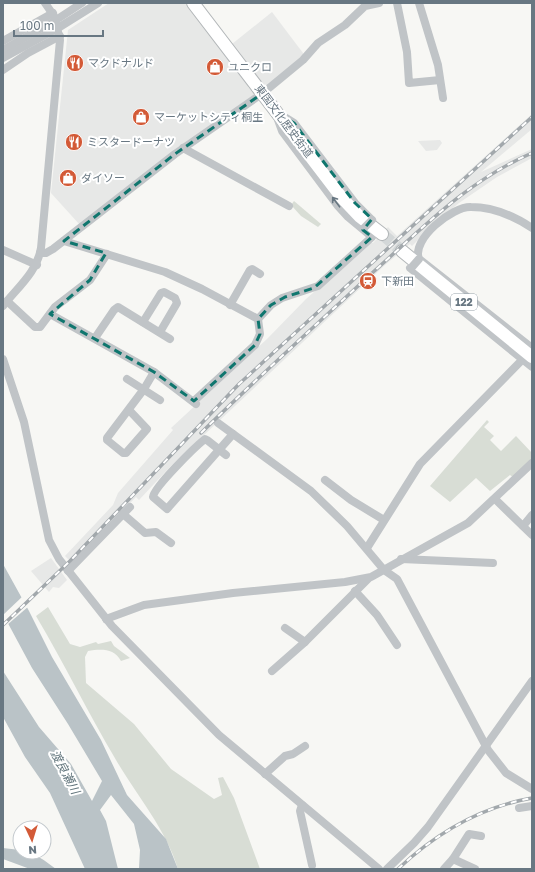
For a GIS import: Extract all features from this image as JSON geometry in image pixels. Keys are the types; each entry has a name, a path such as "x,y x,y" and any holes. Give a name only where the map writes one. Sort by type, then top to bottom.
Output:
{"highway":[{"name":"東国文化歴史街道","path":"193,3 342,198 360,216 382,234"},
{"name":"122","path":"402,251 527,359"}],"street":[{"path":"45,3 57,24 40,253 37,265 5,304 37,328 41,326 56,306 90,280 106,254"},
{"path":"3,70 28,53 57,24 82,3"},
{"path":"3,50 98,3"},
{"path":"40,253 50,252 184,148 263,93 308,55 318,43 345,25 367,4 379,3"},
{"path":"397,3 407,52 409,83 440,80"},
{"path":"419,3 438,65 443,98"},
{"path":"3,41 57,24"},
{"path":"3,58 57,24"},
{"path":"278,113 294,123 355,203 372,220 364,229"},
{"path":"258,319 275,302 318,286 372,237 338,206 282,131 278,120 278,113"},
{"path":"184,148 289,206"},
{"path":"532,228 512,216 496,211 477,207 464,208 451,213 424,236 419,248 419,259 410,268 492,335 527,359 532,367"},
{"path":"64,241 165,272 258,319"},
{"path":"3,250 37,265"},
{"path":"419,259 532,348"},
{"path":"230,305 250,270 260,274"},
{"path":"143,322 161,292 175,298 177,303 160,332"},
{"path":"95,338 116,308 121,308 170,339"},
{"path":"50,314 154,372 195,402 255,345 260,334 258,319"},
{"path":"3,359 24,422 49,540 54,551 68,571 106,618 215,730 378,869"},
{"path":"367,548 420,464 527,359"},
{"path":"129,410 147,429 126,453 123,453 107,440 107,438 144,390 154,372"},
{"path":"127,379 160,400"},
{"path":"218,423 310,491 367,548 384,570 393,575 401,586 486,746 506,773 532,789"},
{"path":"223,452 207,440 204,440 164,479 153,493 153,497 167,509 223,452 233,434"},
{"path":"272,671 305,642 354,591 371,577 465,524 495,499 532,463"},
{"path":"325,480 351,500 384,520"},
{"path":"495,499 532,535"},
{"path":"68,571 130,507"},
{"path":"123,514 145,533 156,532 171,543"},
{"path":"523,526 532,515"},
{"path":"401,559 493,562"},
{"path":"106,618 144,606 233,593 345,582 371,577"},
{"path":"354,591 373,610 397,645"},
{"path":"285,628 305,642"},
{"path":"387,869 428,827 532,681"},
{"path":"265,774 285,756 293,754 305,746"},
{"path":"302,805 300,811 312,865"},
{"path":"519,808 532,806"},
{"path":"444,869 453,859 469,834 481,836"},
{"path":"453,859 475,869"}],"highlighted area":[{"path":"263,93 278,113 294,123 355,203 372,219 363,230 372,237 314,288 285,297 271,305 258,319 260,334 255,345 194,401 154,372 50,314 90,280 106,253 64,241 175,154"}],"shaded area":[{"name":"マーケットシティ桐生","path":"109,3 185,3 214,41 216,39 250,85 248,87 255,95 80,225 51,193 68,30"},
{"path":"272,12 304,56 266,87 264,87 232,44"},
{"path":"532,114 532,129 481,172 532,149 532,158 497,177 459,203 438,220 412,246 410,244 385,265 171,466 139,500 136,497 72,563 65,556 113,505 118,493 173,430 171,428 267,339 306,299 370,243 373,243 388,227 397,236"},
{"path":"440,140 442,143 437,150 426,151 418,141"},
{"path":"294,201 321,224 318,227 301,216 291,205"},
{"path":"487,420 489,422 484,427 494,436 490,440 501,451 516,436 532,453 532,461 514,478 510,475 490,491 476,478 450,502 430,486"},
{"path":"51,558 67,580 59,588 53,587 49,592 31,571"},
{"path":"48,607 70,644 80,647 96,642 98,644 111,641 114,646 130,658 121,661 115,654 107,650 88,651 85,657 86,683 134,724 171,769 214,799 222,795 218,778 223,777 234,798 260,869 178,869 173,854 159,826 116,760 36,616"}],"water":[{"name":"渡良瀬川","path":"3,564 52,657 101,740 127,795 166,839 178,869 139,869 140,850 134,824 111,795 100,810 106,821 118,869 85,869 50,793 25,757 3,717 3,671 39,727 71,764 92,801 102,781 32,668 3,614"},
{"path":"3,848 12,849 12,860 44,860 56,869 30,869 3,859"}],"pier":[{"path":"23,596 29,606 7,625 3,615"}],"tunnel":[{"path":"382,234 402,251"}],"railway":[{"path":"3,625 70,561 239,384 532,117"},
{"path":"201,433 371,274 428,223 466,191 509,164 532,153"},
{"path":"398,869 427,844 460,824 495,808 532,798"}],"place":[{"name":"マクドナルド","path":"75,63"},
{"name":"ユニクロ","path":"215,67"},
{"name":"マーケットシティ桐生","path":"141,117"},
{"name":"ミスタードーナツ","path":"74,142"},
{"name":"ダイソー","path":"68,178"},
{"name":"下新田","path":"368,281"}]}
